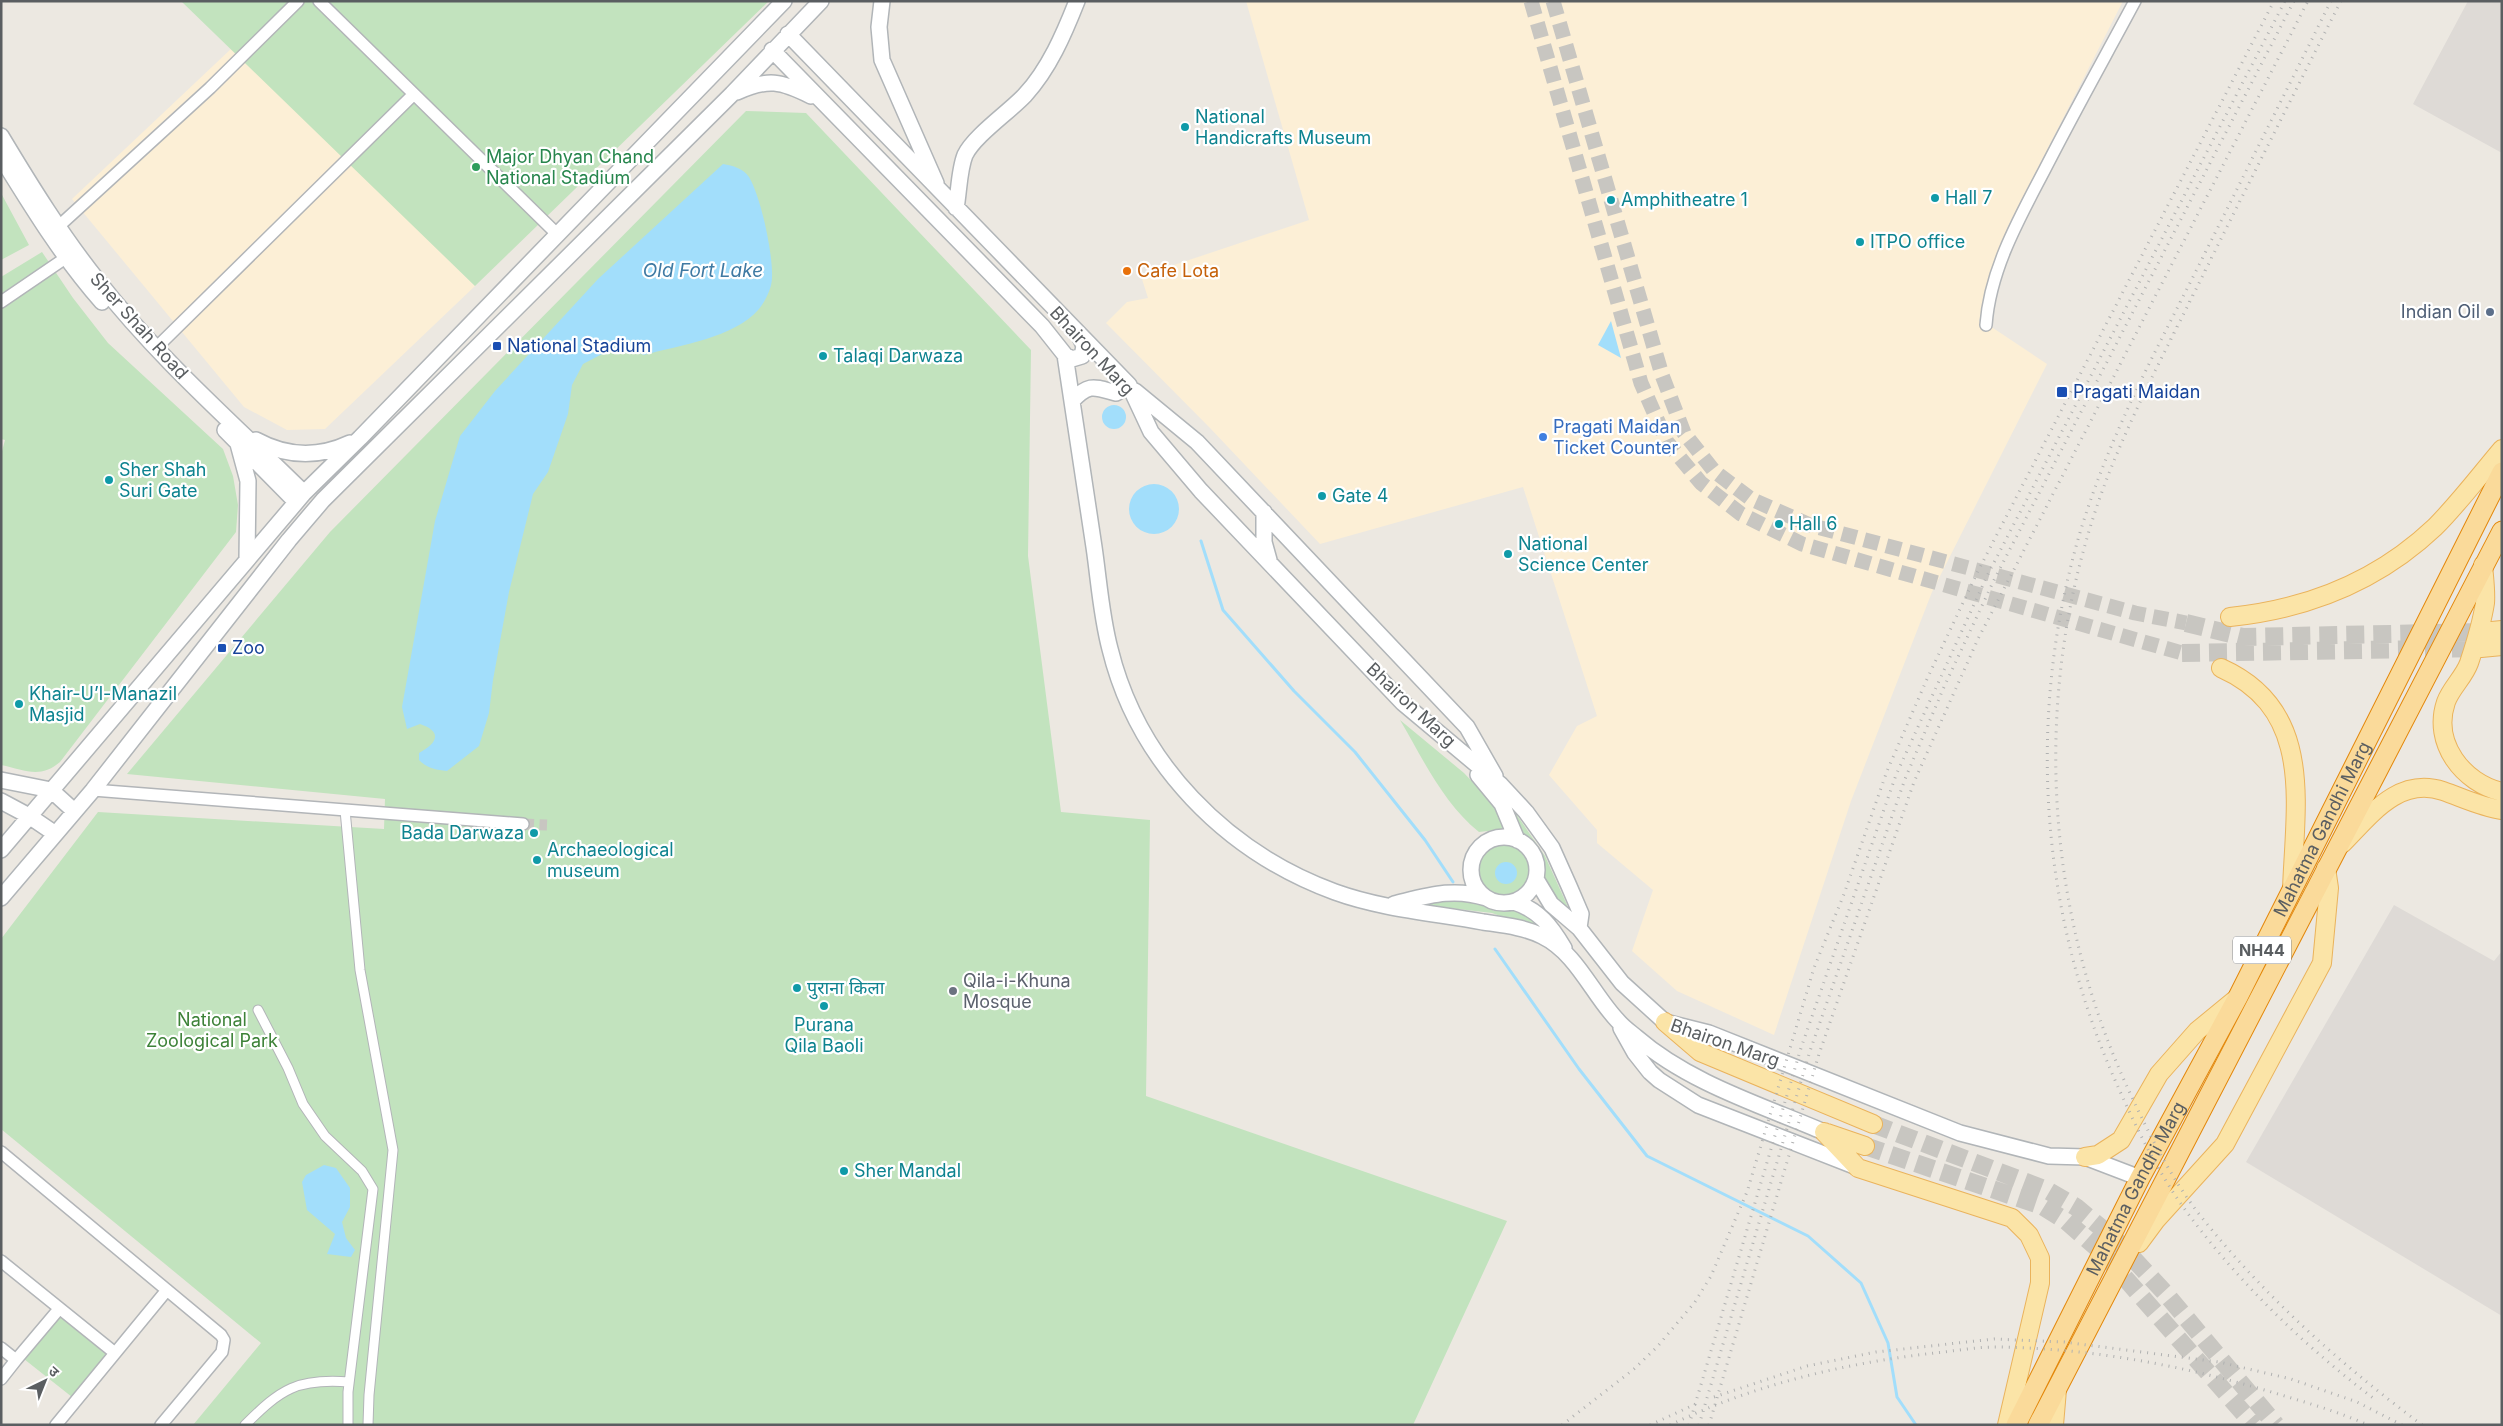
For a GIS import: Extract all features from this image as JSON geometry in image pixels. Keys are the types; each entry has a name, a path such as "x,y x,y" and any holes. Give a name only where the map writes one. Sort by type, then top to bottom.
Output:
{"highway":[{"name":"Mahatma Gandhi Marg","path":"2016,1425 2140,1178 2238,997 2502,472"},
{"name":"Mahatma Gandhi Marg","path":"2038,1425 2112,1279 2502,531"}],"main road":[{"path":"1,850 300,498 558,236 784,1"},
{"path":"1,898 73,810 92,790 289,540 323,500 732,94 772,50 822,1"},
{"path":"882,1 879,27 882,60 940,193"},
{"path":"956,208 965,156 971,146 1014,106 1039,76 1061,38 1077,1"},
{"name":"Bhairon Marg","path":"788,34 1130,387 1151,432 1201,491 1403,703 1500,785 1526,812 1552,848 1582,914 1583,934 1622,983 1665,1022 1709,1033 1960,1132 2049,1156 2085,1157 2110,1164 2140,1178"},
{"name":"Bhairon Marg","path":"772,50 1042,326 1065,355 1103,618 1110,650 1126,698 1150,743 1196,804 1253,851 1318,886 1340,894 1388,906 1532,932 1554,943 1568,956 1618,1021 1651,1049 1704,1081 1824,1132"},
{"path":"732,94 757,83 771,82 794,88 822,102"},
{"name":"Sher Shah Road","path":"1,136 98,282 156,348 236,426 300,498"},
{"name":"Sher Shah Road","path":"1,157 28,201 87,285 155,362 238,443 284,482"},
{"path":"1065,355 1072,359 1082,356 1084,346 1080,337"},
{"path":"1072,401 1086,388 1094,387 1116,392 1130,387 1197,442 1467,727 1500,785"},
{"path":"236,426 268,447 287,453 306,455 325,452 360,438"},
{"path":"238,443 248,481 247,560"},
{"path":"2230,617 2278,610 2309,602 2346,587 2386,566 2435,526 2502,449"},
{"path":"1264,512 1264,542 1269,562"},
{"path":"2483,565 2485,603 2468,665 2446,701 2444,732 2449,751 2460,769 2476,782 2502,792"},
{"path":"2502,630 2482,640 2502,646"},
{"path":"2221,668 2245,681 2265,698 2281,720 2290,744 2295,770 2292,889"},
{"path":"1453,745 1502,804 1517,840 1532,853 1537,866 1536,879 1530,891 1514,902"},
{"path":"1,780 51,790 73,810"},
{"path":"2335,851 2385,801 2409,789 2435,789 2478,805 2502,810"},
{"path":"1,801 29,816 54,833"},
{"path":"1486,898 1473,882 1471,867 1475,854 1484,844 1496,838 1517,840"},
{"path":"2112,1279 2156,1220 2225,1144 2322,963 2329,888 2326,868"},
{"path":"1388,906 1440,892 1464,892 1500,903 1514,902 1529,908 1542,917 1568,956 1583,934 1551,904 1536,879"},
{"path":"2085,1157 2098,1155 2121,1140 2159,1074 2197,1031 2238,997"},
{"path":"1618,1021 1628,1043 1650,1072 1698,1105 1858,1168 2012,1218 2029,1235 2040,1258 2040,1284 2007,1425"},
{"path":"1665,1022 1700,1052 1873,1124"},
{"path":"1824,1132 1858,1168"},
{"path":"1824,1132 1865,1146"},
{"path":"2054,1425 2057,1387"}],"street":[{"path":"59,226 210,88 298,1"},
{"path":"319,1 558,236"},
{"path":"1986,325 1998,272 2010,236 2074,112 2135,1"},
{"path":"156,348 413,95"},
{"path":"1,302 67,257"},
{"path":"92,790 523,824"},
{"path":"345,810 360,970 393,1150 368,1395 368,1425"},
{"path":"258,1010 288,1068 303,1104 325,1136 362,1171 373,1189 349,1382 348,1425"},
{"path":"1,1152 221,1335 224,1346 222,1352 161,1425"},
{"path":"1,1261 115,1353"},
{"path":"56,1425 167,1290"},
{"path":"1,1379 59,1309"},
{"path":"1,1348 16,1360"},
{"path":"245,1425 262,1406 293,1386 322,1380 349,1382"}],"shaded area":[{"name":"Pragati Maidan","path":"1246,1 2123,1 2007,228 1979,321 1990,326 2047,364 1932,592 1851,801 1774,1035 1677,991 1632,951 1653,890 1597,843 1597,830 1549,775 1577,726 1597,716 1523,487 1320,544 1210,428 1106,323 1127,302 1148,298 1141,276 1309,220"},
{"path":"2468,1 2502,1 2502,153 2413,104"},
{"path":"232,48 475,286 325,429 287,430 244,407 72,199"},
{"path":"2394,905 2494,961 2502,951 2502,1316 2246,1162"}],"green space":[{"name":"Major Dhyan Chand National Stadium","path":"181,1 769,1 475,286"},
{"name":"National Zoological Park","path":"746,111 806,113 1031,350 1028,556 1061,812 1150,820 1146,1096 1507,1221 1413,1425 193,1425 261,1343 1,1129 1,939 98,812 384,829 385,799 127,774 330,532"},
{"path":"1,193 29,245 1,260"},
{"path":"42,252 73,298 108,343 223,449 233,476 238,505 236,532 60,762 46,770 32,772 1,765 1,455 5,440 1,439 1,277"},
{"path":"1400,720 1464,773 1497,808 1505,829 1479,832 1466,820 1444,794"},
{"path":"1512,808 1545,856 1568,907 1548,887 1543,877 1541,856 1515,824"},
{"path":"1504,845 1513,847 1524,856 1529,870 1527,879 1518,890 1504,895 1495,893 1484,884 1479,870 1481,861 1490,850"},
{"path":"1451,898 1478,902 1494,911 1519,911 1527,915 1546,932 1492,913 1424,905"},
{"path":"59,1316 106,1354 72,1397 24,1359"}],"water":[{"name":"Old Fort Lake","path":"723,164 744,171 749,177 758,198 771,254 772,281 770,290 759,309 748,319 721,334 644,355 633,351 606,352 583,364 572,385 568,414 548,472 533,494 509,592 489,713 479,746 447,771 428,767 419,760 419,753 430,746 435,738 435,734 428,727 420,724 407,729 402,707 435,521 460,436 495,391 598,279"},
{"path":"1611,321 1621,358 1598,345"},
{"path":"1114,405 1119,406 1125,412 1125,422 1119,428 1114,429 1109,428 1103,422 1102,417 1103,412 1109,406"},
{"path":"1154,484 1168,488 1175,495 1179,509 1175,523 1168,530 1154,534 1140,530 1133,523 1129,509 1133,495 1140,488"},
{"path":"1506,862 1514,865 1517,873 1514,881 1506,884 1498,881 1495,873 1498,865"},
{"path":"324,1165 336,1168 350,1188 350,1207 342,1222 346,1238 355,1250 351,1257 327,1254 335,1234 307,1210 302,1182 306,1175"}],"waterway":[{"path":"1201,541 1223,610 1294,691 1355,752 1425,840 1453,882"},
{"path":"1495,949 1579,1069 1647,1156 1808,1236 1861,1283 1888,1343 1897,1397 1916,1425"}],"tunnel":[{"path":"1531,1 1641,383 1667,442 1701,483 1741,514 1802,544 2182,653"},
{"path":"1553,1 1662,375 1684,433 1714,471 1751,499 1810,525 2135,613 2186,623"},
{"path":"2186,623 2243,637 2482,632"},
{"path":"2182,653 2481,648"},
{"path":"523,824 547,825"},
{"path":"1873,1124 2047,1190 2076,1207 2116,1240 2166,1294 2276,1425"},
{"path":"1865,1146 2042,1206 2066,1221 2104,1254 2254,1425"}],"railway":[{"path":"1562,1425 1634,1369 1657,1347 1695,1302 1711,1276 1747,1192 1814,968 1844,894 1887,771 1927,679 1978,571 2274,1"},
{"path":"1689,1425 1801,1048 1896,775 1987,576 2285,1"},
{"path":"1699,1425 1810,1051 1905,779 1944,687 1994,580 2294,1"},
{"path":"1709,1425 1819,1054 1914,782 1978,639 2308,1"},
{"path":"2331,1 2142,378 2100,475 2077,543 2061,611 2051,681 2047,750 2050,820 2058,889 2072,957 2093,1024 2119,1089 2143,1140 2181,1204 2233,1269 2302,1339 2377,1401"},
{"path":"2341,1 2150,381 2106,481 2082,554 2066,629 2057,706 2056,782 2062,858 2075,934 2096,1008 2124,1080 2167,1166 2199,1214 2276,1300 2303,1327 2361,1377 2422,1425"},
{"path":"1714,1397 1807,1366 1876,1352 1994,1339 2064,1342 2219,1362 2291,1379 2357,1402 2402,1425"},
{"path":"1670,1425 1701,1411 1766,1387 1833,1370 1901,1357 1995,1347 2031,1348 2103,1355 2174,1367 2278,1394 2335,1412 2368,1425"},
{"path":"1650,1425 1698,1403"}],"place":[{"name":"National Handicrafts Museum","path":"1185,127"},
{"name":"Major Dhyan Chand National Stadium","path":"476,167"},
{"name":"Hall 7","path":"1935,198"},
{"name":"Amphitheatre 1","path":"1611,200"},
{"name":"ITPO office","path":"1860,242"},
{"name":"Cafe Lota","path":"1127,271"},
{"name":"Indian Oil","path":"2490,312"},
{"name":"National Stadium","path":"497,346"},
{"name":"Talaqi Darwaza","path":"823,356"},
{"name":"Pragati Maidan","path":"2062,392"},
{"name":"Pragati Maidan Ticket Counter","path":"1543,437"},
{"name":"Sher Shah Suri Gate","path":"109,480"},
{"name":"Gate 4","path":"1322,496"},
{"name":"Hall 6","path":"1779,524"},
{"name":"National Science Center","path":"1508,554"},
{"name":"Zoo","path":"222,648"},
{"name":"Khair-U’l-Manazil Masjid","path":"19,704"},
{"name":"Bada Darwaza","path":"534,833"},
{"name":"Archaeological museum","path":"537,860"},
{"name":"पुराना किला","path":"797,988"},
{"name":"Qila-i-Khuna Mosque","path":"953,991"},
{"name":"Purana Qila Baoli","path":"824,1006"},
{"name":"Sher Mandal","path":"844,1171"}]}
